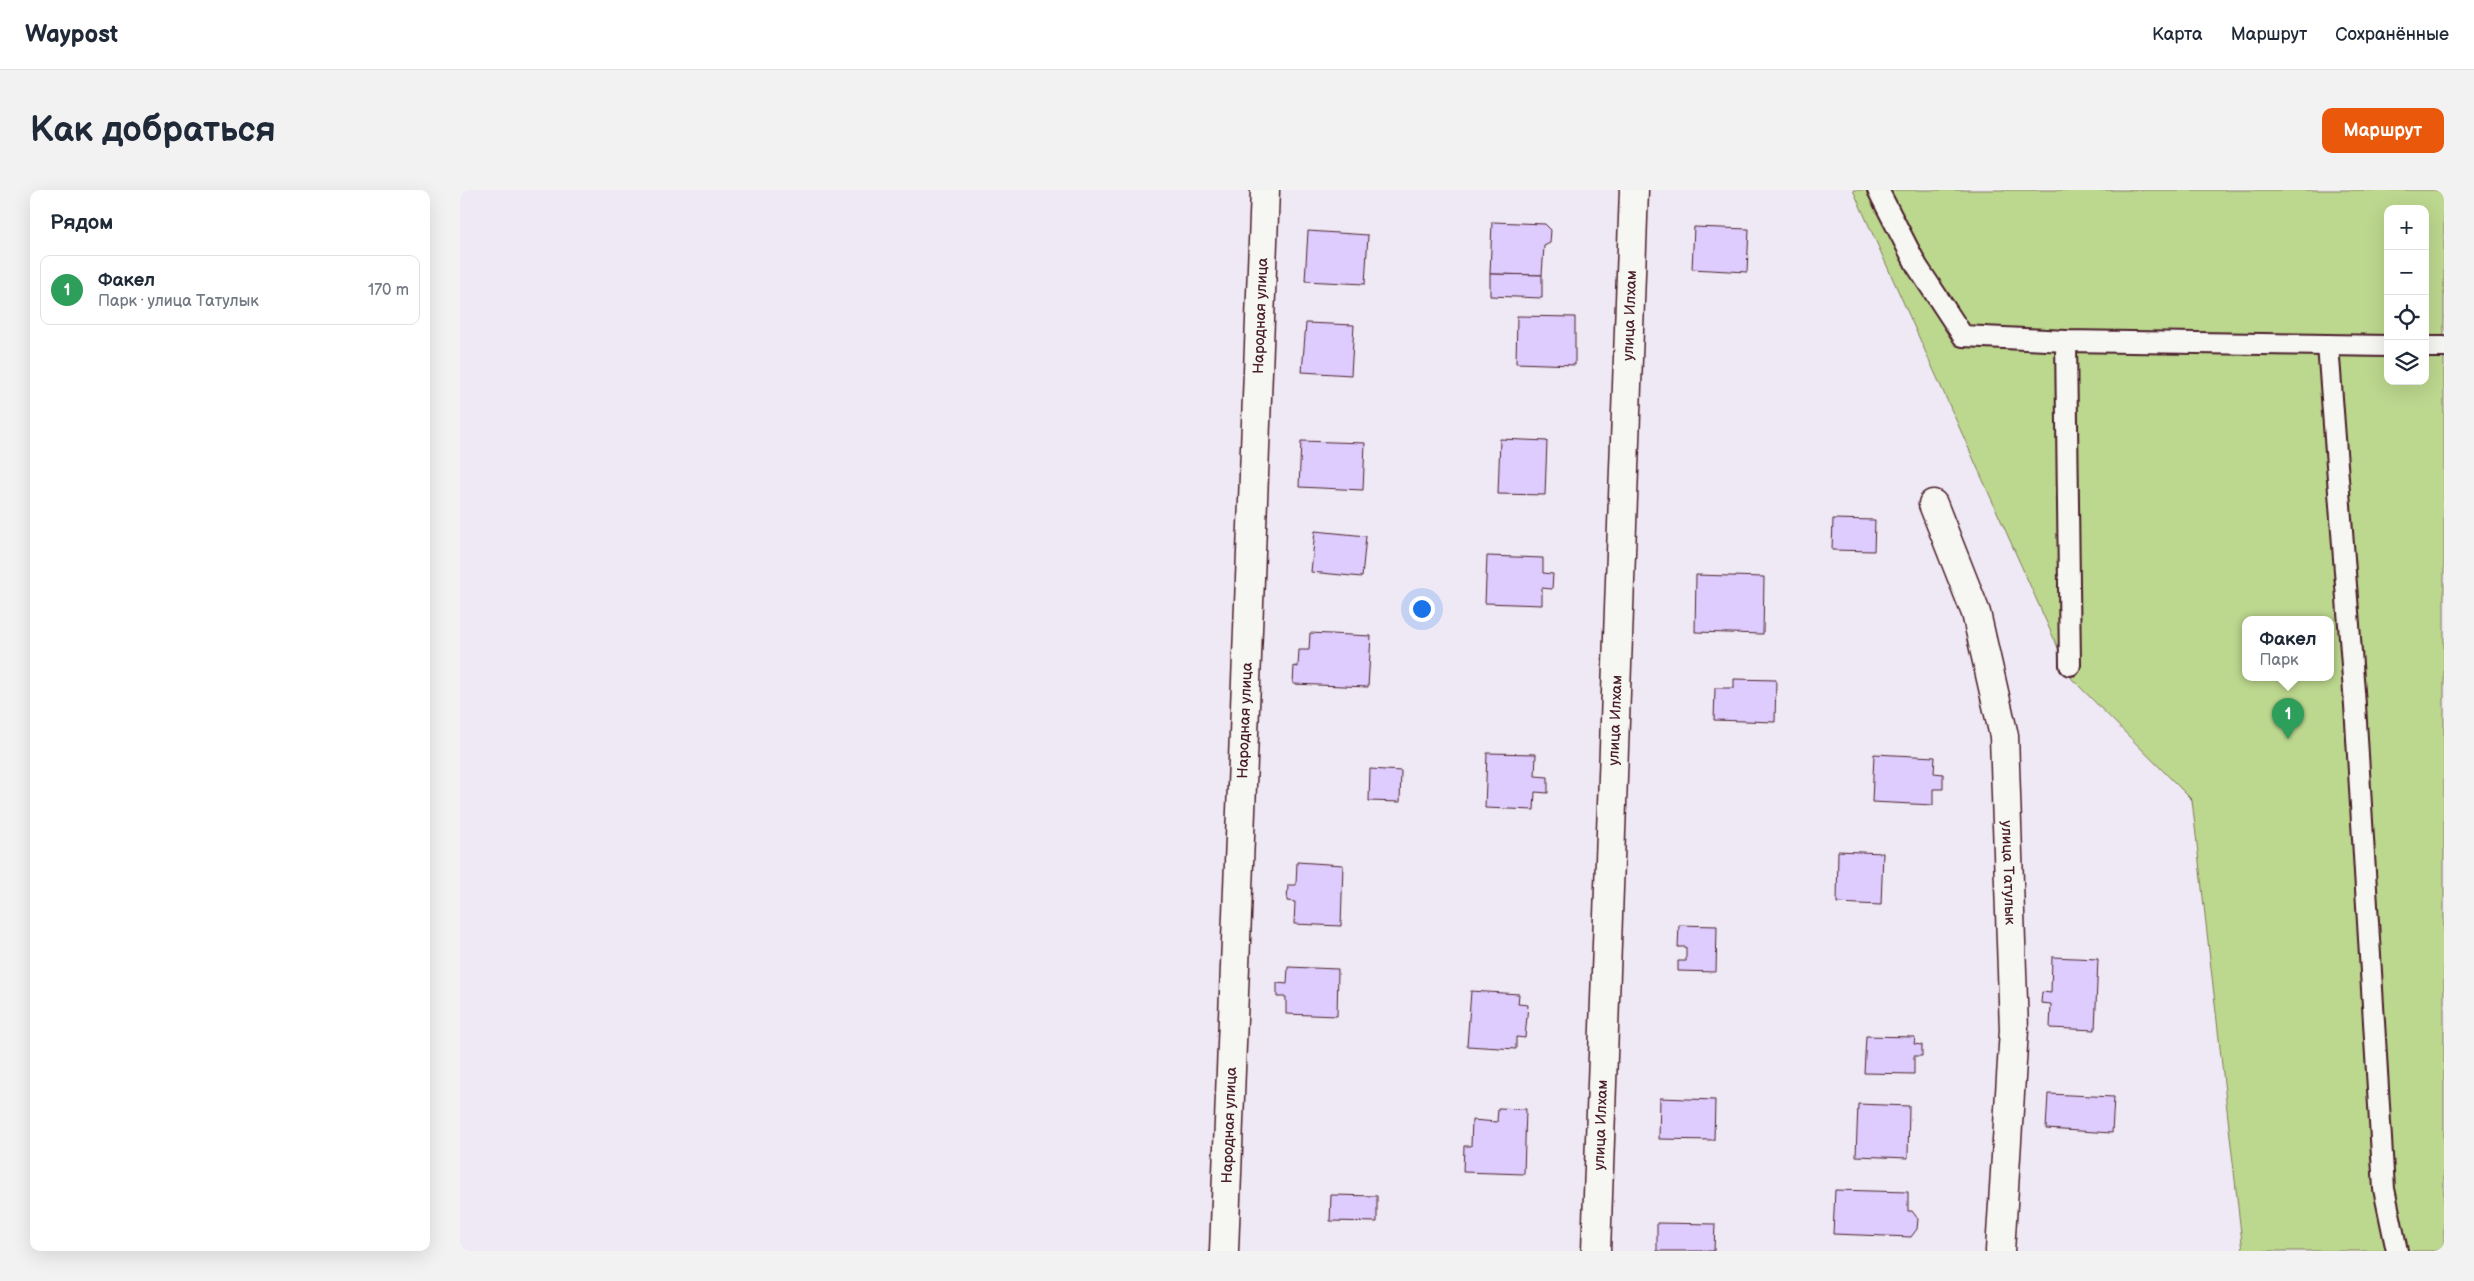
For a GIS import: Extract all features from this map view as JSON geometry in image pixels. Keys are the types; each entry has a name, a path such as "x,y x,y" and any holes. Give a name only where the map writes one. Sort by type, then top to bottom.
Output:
{"street":[{"name":"Народная улица","path":"1224,1251 1265,190"},
{"name":"улица Илхам","path":"1596,1251 1634,190"},
{"name":"улица Татулык","path":"1933,504 1976,612 2004,736 2014,1030 2000,1251"}],"lane":[{"path":"1878,190 1917,266 1963,336 2066,341 2384,346"},
{"path":"2066,341 2070,665"},
{"path":"2328,345 2355,705 2384,1190 2397,1251"},
{"path":"2429,347 2444,347"}],"green space":[{"path":"1853,190 2444,190 2444,1251 2243,1251 2192,800 2072,679"}],"building":[{"path":"1492,222 1545,224 1551,230 1550,243 1544,246 1542,275 1490,274"},
{"path":"1694,227 1749,229 1747,272 1692,269"},
{"path":"1308,231 1368,235 1365,284 1305,281"},
{"path":"1490,274 1542,275 1542,298 1490,296"},
{"path":"1517,316 1575,317 1575,365 1516,363"},
{"path":"1306,323 1354,325 1351,375 1302,372"},
{"path":"1500,439 1547,441 1545,495 1498,494"},
{"path":"1301,441 1365,443 1363,490 1299,487"},
{"path":"1833,519 1875,520 1874,551 1832,550"},
{"path":"1315,531 1366,536 1362,577 1311,572"},
{"path":"1487,556 1543,558 1543,573 1553,574 1552,589 1542,588 1542,605 1485,603"},
{"path":"1696,575 1764,577 1763,634 1695,632"},
{"path":"1310,633 1371,636 1368,687 1293,684 1294,666 1298,667 1299,650 1309,650"},
{"path":"1734,679 1776,680 1775,722 1714,720 1715,688 1734,688"},
{"path":"1487,753 1536,754 1535,776 1548,777 1548,793 1535,792 1534,810 1485,808"},
{"path":"1874,754 1935,757 1934,773 1943,774 1943,789 1933,789 1933,805 1872,802"},
{"path":"1370,769 1401,771 1400,802 1369,801"},
{"path":"1838,851 1883,853 1881,905 1837,903"},
{"path":"1297,862 1343,865 1341,926 1294,924 1295,902 1287,901 1288,885 1296,885"},
{"path":"1679,925 1717,926 1716,972 1678,971 1678,961 1686,961 1686,947 1678,947"},
{"path":"2052,957 2098,959 2095,1030 2050,1028 2051,1004 2041,1003 2042,992 2051,993"},
{"path":"1288,967 1338,969 1337,1016 1286,1014 1286,997 1277,997 1277,983 1287,984"},
{"path":"1471,991 1519,994 1518,1004 1528,1005 1525,1038 1516,1037 1516,1049 1467,1046"},
{"path":"1866,1036 1915,1037 1914,1044 1922,1045 1922,1056 1914,1056 1914,1074 1864,1073"},
{"path":"2048,1094 2114,1097 2112,1133 2046,1129"},
{"path":"1660,1098 1715,1100 1714,1140 1659,1139"},
{"path":"1858,1104 1909,1106 1908,1158 1856,1156"},
{"path":"1498,1108 1526,1109 1524,1174 1463,1172 1464,1146 1471,1146 1472,1120 1497,1122"},
{"path":"1835,1190 1908,1192 1908,1211 1912,1211 1918,1219 1917,1229 1911,1237 1833,1234"},
{"path":"1331,1195 1377,1196 1377,1222 1330,1221"},
{"path":"1657,1223 1715,1224 1714,1251 1657,1251"}],"place":[{"name":"Факел","path":"2288,739"}]}
